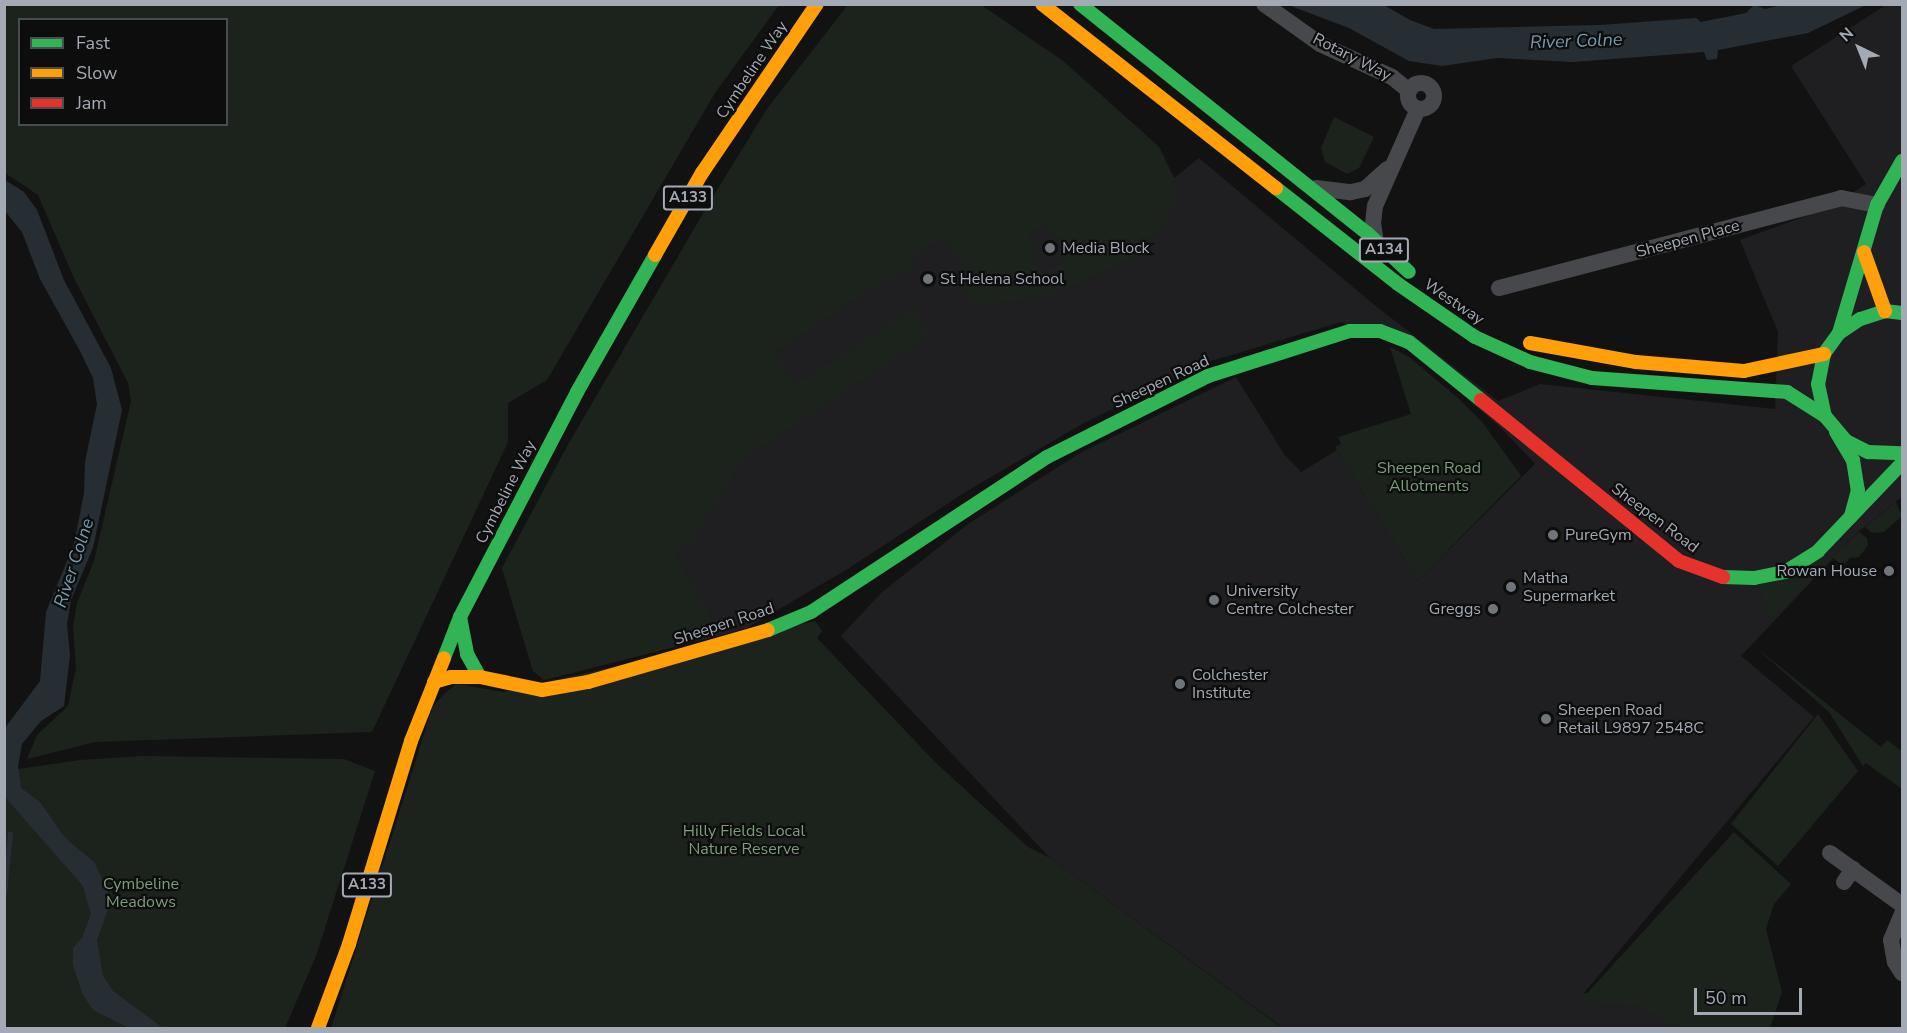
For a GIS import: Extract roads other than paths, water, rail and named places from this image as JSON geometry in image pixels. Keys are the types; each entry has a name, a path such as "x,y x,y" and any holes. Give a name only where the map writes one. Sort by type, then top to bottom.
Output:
{"main road":[{"name":"Westway","path":"1042,4 1398,284 1475,337 1530,362 1592,378 1787,393 1825,416"},
{"name":"Westway","path":"1080,4 1422,280"},
{"name":"Cymbeline Way","path":"318,1029 434,682 460,617 583,381 697,183 814,8"},
{"path":"1839,333 1877,205 1902,161"},
{"path":"1864,252 1885,311"},
{"name":"A134","path":"1902,314 1885,311 1860,319 1839,333 1824,354 1818,384 1825,416 1836,431 1868,452 1902,453"},
{"name":"Sheepen Road","path":"434,682 451,677 480,677 542,690 588,681 753,636 811,612 1047,457 1152,403 1208,376 1350,331 1380,331 1409,342 1688,566 1723,578 1785,572 1818,551 1851,520 1902,463"},
{"path":"1518,338 1540,347 1689,368 1744,371 1824,354"},
{"path":"1836,431 1853,460 1858,490 1851,520"},
{"path":"460,617 467,654 480,677"}],"street":[{"name":"Rotary Way","path":"1264,4 1320,44 1392,76 1409,91"},
{"path":"1376,242 1373,224 1375,206 1417,111 1432,103 1433,91 1419,83 1409,91 1410,103 1417,111"},
{"path":"1308,187 1351,192 1365,189 1379,180 1395,159"},
{"name":"Sheepen Place","path":"1499,288 1841,198 1877,205"},
{"path":"1830,853 1848,876 1902,905"},
{"path":"1902,914 1891,940 1895,962 1902,973"}],"water":[{"name":"River Colne","path":"1787,4 1866,5 1808,33 1718,50 1717,59 1707,60 1704,52 1573,62 1497,58 1442,66 1409,61 1349,28 1288,5 1384,5 1410,20 1434,29 1600,25 1696,18 1701,22 1746,13 1754,5 1765,9"},
{"name":"River Colne","path":"5,180 24,192 37,210 64,280 111,368 122,410 93,548 71,600 67,624 70,655 64,706 41,721 22,744 18,766 21,788 40,802 65,838 94,862 107,889 108,909 97,940 103,976 113,991 163,1028 129,1028 93,1010 83,995 73,965 73,948 82,938 91,914 83,886 5,797 5,728 40,681 46,612 74,544 84,493 85,462 97,404 93,378 40,279 22,232 5,211"}],"waterway":[{"path":"4,894 10,834"}],"place":[{"name":"Media Block","path":"1050,248"},
{"name":"St Helena School","path":"928,279"},
{"name":"PureGym","path":"1553,535"},
{"name":"Rowan House","path":"1889,571"},
{"name":"Matha Supermarket","path":"1511,587"},
{"name":"University Centre Colchester","path":"1214,600"},
{"name":"Greggs","path":"1493,609"},
{"name":"Colchester Institute","path":"1180,684"},
{"name":"Sheepen Road Retail L9897 2548C","path":"1546,719"}],"park label":[{"name":"Sheepen Road Allotments","path":"1429,477"},
{"name":"Hilly Fields Local Nature Reserve","path":"744,840"},
{"name":"Cymbeline Meadows","path":"141,893"}]}
